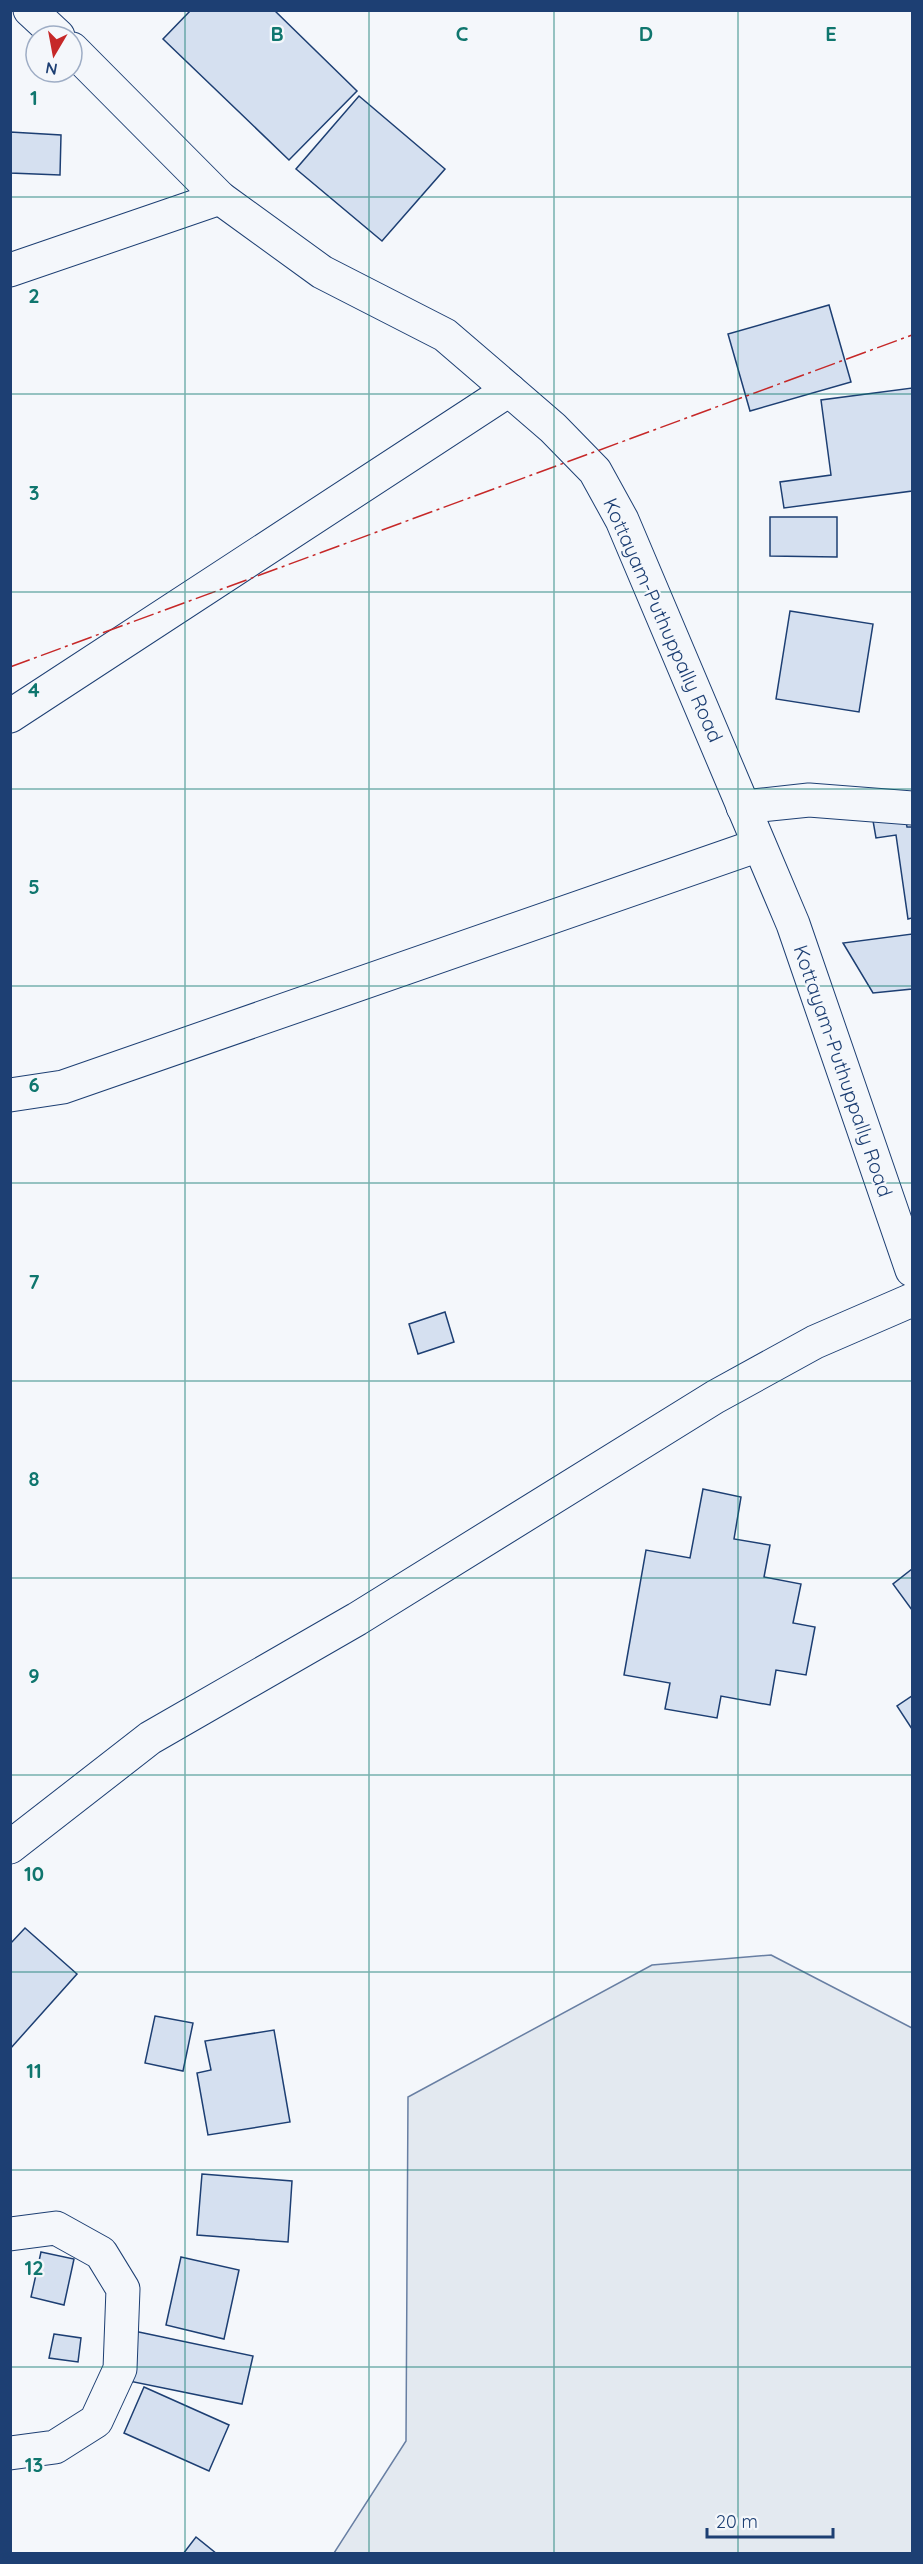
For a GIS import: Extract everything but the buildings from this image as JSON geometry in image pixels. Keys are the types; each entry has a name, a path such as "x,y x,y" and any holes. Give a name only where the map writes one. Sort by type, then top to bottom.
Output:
{"street":[{"path":"30,10 45,24"},
{"name":"Kottayam-Puthuppally Road","path":"84,61 220,198 322,272 445,335 553,428 595,471 622,520 793,924 912,1270"},
{"path":"10,270 220,198"},
{"path":"10,716 509,390"},
{"path":"743,807 809,800 912,808"},
{"path":"10,1095 63,1087 759,844"},
{"path":"10,1847 150,1738 357,1619 715,1397 815,1342 912,1300"},
{"path":"10,2234 56,2228 101,2253 123,2289 120,2368 96,2421 55,2447 10,2453"}],"shaded area":[{"path":"771,1955 912,2028 912,2553 334,2553 406,2441 408,2097 652,1965"}],"power":[{"path":"10,667 912,335"}]}
